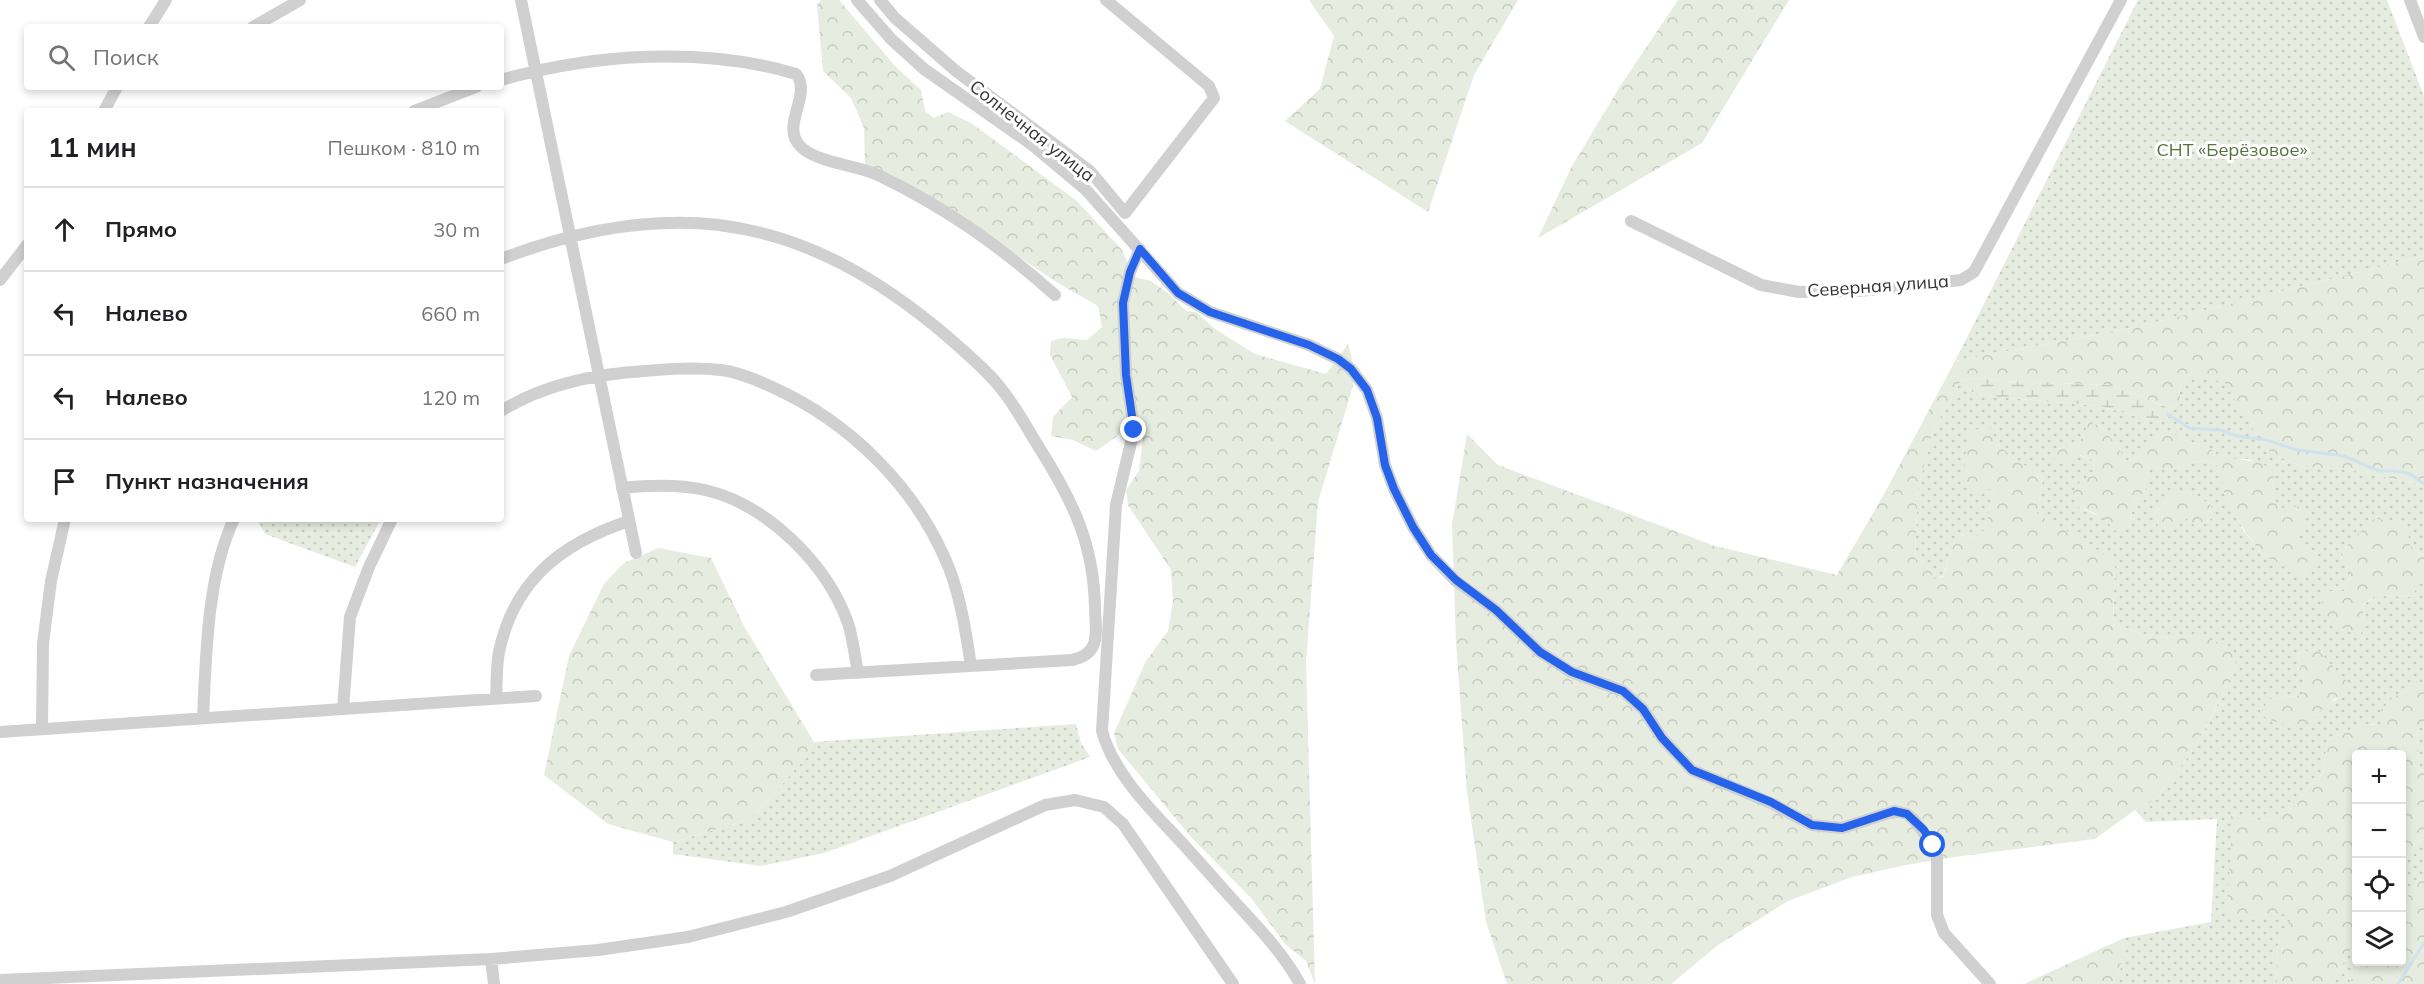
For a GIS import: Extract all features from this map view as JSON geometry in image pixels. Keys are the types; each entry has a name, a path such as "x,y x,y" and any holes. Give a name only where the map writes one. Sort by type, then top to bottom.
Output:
{"street":[{"path":"150,24 165,0"},
{"path":"259,24 300,0"},
{"path":"521,0 636,553"},
{"path":"857,0 891,39 924,69 1031,144 1086,190 1178,293 1210,312 1309,345 1338,359 1351,369 1367,390 1377,418 1385,465 1394,489 1413,527 1431,555 1456,580 1496,610 1540,652 1572,672 1623,691 1643,709 1662,738 1692,770 1771,802 1812,825 1842,828 1894,811 1907,814 1914,820 1933,845 1937,858 1937,915 1944,933 1990,984"},
{"name":"Солнечная улица","path":"880,0 896,18 956,71 1090,171 1125,213 1214,98 1209,86 1106,0"},
{"name":"Северная улица","path":"1631,221 1761,285 1799,292 1859,291 1960,280 1974,272 2121,0"},
{"path":"2410,0 2424,37"},
{"path":"504,79 567,64 675,56 773,67 796,74 802,86 793,129 795,140 800,146 810,153 875,174 947,211 1020,264 1055,296"},
{"path":"106,108 115,90"},
{"path":"422,108 468,90"},
{"path":"504,258 570,237 671,222 721,226 770,236 823,253 875,281 926,318 968,354 1003,390 1051,466 1074,508 1089,548 1095,599 1094,646 1088,654 1081,658 816,675"},
{"path":"0,280 24,248"},
{"path":"1140,249 1130,272 1123,303 1126,375 1134,430 1116,505 1102,731 1117,765 1152,812 1251,920 1293,971 1300,984"},
{"path":"504,410 552,387 599,375 679,369 722,370 761,382 800,400 839,426 884,466 923,518 949,568 965,623 971,666"},
{"path":"622,488 673,485 706,490 745,506 782,530 810,557 834,592 848,624 858,673"},
{"path":"496,698 498,653 510,617 526,586 549,562 576,542 629,521"},
{"path":"42,729 43,643 51,581 64,522"},
{"path":"203,718 214,590 228,532 233,522"},
{"path":"343,709 350,617 369,567 391,522"},
{"path":"0,732 536,696"},
{"path":"0,980 491,959 597,950 688,937 786,912 890,876 1045,805 1076,800 1104,807 1123,824 1233,984"},
{"path":"491,959 494,984"}],"green space":[{"path":"821,0 839,0 895,66 921,90 925,111 934,118 948,112 971,123 1077,201 1122,250 1134,277 1151,281 1169,294 1186,311 1196,312 1215,329 1255,354 1326,374 1348,344 1353,364 1353,386 1318,502 1306,662 1315,984 1306,961 1286,945 1251,898 1191,837 1118,749 1114,733 1146,661 1168,631 1173,602 1171,570 1128,505 1126,490 1139,471 1143,439 1134,430 1133,425 1096,451 1073,440 1051,436 1053,417 1072,397 1050,355 1051,341 1063,338 1087,340 1102,327 1098,306 1058,283 921,191 865,166 864,128 851,98 823,71 817,5"},
{"path":"1309,0 1518,0 1474,75 1428,212 1285,121 1320,89 1334,36"},
{"path":"1678,0 1789,0 1702,143 1538,238 1571,168 1619,88"},
{"name":"СНТ «Берёзовое»","path":"2138,0 2387,0 2424,96 2424,256 2136,327 1955,361"},
{"path":"2424,256 2424,478 2418,484 2346,469 2303,467 2288,461 2265,449 2224,382 2189,375 2179,387 2181,404 2169,408 2110,385 1979,378 1961,380 1933,431 1918,488 1915,559 1931,564 1932,579 1943,577 1957,533 1971,538 1985,530 1994,489 1976,491 1963,479 1967,439 1971,430 1990,428 1996,444 2043,479 2037,514 2087,542 2115,563 2113,625 2157,638 2195,636 2228,645 2236,664 2194,748 2166,783 2159,797 2135,810 2095,839 1906,865 1852,877 1788,901 1718,945 1671,984 1507,984 1486,922 1467,792 1456,642 1452,525 1467,434 1498,465 1715,546 1837,575 1883,496 1955,361 2136,327"},
{"path":"2189,375 2225,382 2265,449 2303,467 2346,469 2418,484 2424,478 2424,556 2410,546 2348,544 2341,559 2351,574 2344,591 2364,622 2362,606 2376,595 2410,597 2424,579 2424,682 2393,697 2381,724 2360,725 2328,740 2322,774 2309,786 2296,806 2265,821 2231,815 2231,849 2242,919 2295,912 2276,949 2277,984 2111,984 2120,971 2124,938 2211,922 2217,819 2146,822 2135,810 2159,797 2166,783 2190,754 2211,718 2236,664 2195,636 2157,638 2113,625 2115,563 2037,514 2043,479 1996,444 1994,489 1985,530 1971,538 1957,533 1943,576 1932,580 1915,559 1918,488 1933,431 1961,380 1972,392 1986,396 2100,406 2157,422 2168,420 2169,408 2181,404 2179,387","holes":["2088,422 2101,426 2119,448 2125,461 2139,457 2156,433 2208,447 2220,456 2248,459 2274,472 2273,500 2284,509 2287,535 2317,554 2262,554 2244,531 2230,505 2224,493 2223,478 2217,465 2202,460 2176,468 2162,469 2149,463 2145,491 2135,500 2128,528 2078,507 2073,493 2081,481 2094,474 2093,460 2079,455 2068,463 2057,449 2072,445 2084,437","2189,492 2211,505 2212,518 2197,527 2186,518 2154,514 2174,493","2317,649 2337,699 2322,707 2310,722 2269,699 2302,695 2304,679 2297,653"]},
{"path":"1979,378 2110,385 2169,408 2168,420 2157,422 2100,406 1986,396 1972,392 1961,380"},
{"path":"2088,422 2101,426 2119,448 2125,461 2139,457 2156,432 2171,431 2182,440 2208,447 2220,456 2262,463 2274,472 2273,500 2284,509 2298,506 2307,517 2301,530 2288,535 2318,555 2309,571 2301,575 2273,561 2260,551 2230,506 2217,465 2202,460 2176,468 2162,469 2149,463 2145,491 2135,500 2128,528 2114,531 2099,515 2078,507 2073,493 2081,481 2094,474 2093,460 2080,455 2068,463 2053,463 2057,449 2072,445 2084,437"},
{"path":"2189,492 2211,505 2212,518 2196,527 2186,518 2173,526 2158,527 2154,514 2174,493"},
{"path":"2374,519 2391,520 2407,526 2410,546 2424,556 2424,579 2410,597 2376,595 2362,605 2364,622 2360,638 2331,621 2320,607 2326,591 2344,591 2351,574 2341,560 2348,544"},
{"path":"259,522 379,522 355,567 265,534"},
{"path":"658,548 711,558 745,628 814,742 801,763 751,819 673,842 608,824 544,775 569,656 604,584 624,563"},
{"path":"2317,649 2350,685 2310,722 2284,724 2260,714 2269,699 2302,695 2304,679 2297,653"},
{"path":"2424,682 2424,727 2417,725 2419,767 2424,772 2424,835 2406,858 2406,750 2352,750 2352,946 2332,984 2277,984 2276,949 2294,913 2242,919 2226,914 2231,815 2265,821 2296,806 2309,786 2322,774 2328,740 2360,725 2381,724 2381,710 2393,697"},
{"path":"1076,724 1081,743 1090,757 824,853 761,866 673,854 673,842 751,819 801,763 814,742"},
{"path":"2417,724 2424,727 2424,772 2419,767"},
{"path":"2424,835 2424,871 2406,898 2406,858"},
{"path":"2424,871 2424,984 2348,984 2360,966 2406,966 2406,898"},
{"path":"2124,938 2120,971 2111,984 2024,984"},
{"path":"2352,946 2352,966 2360,966 2348,984 2332,984"}],"waterway":[{"path":"2168,414 2189,428 2221,430 2236,436 2266,440 2298,450 2344,456 2379,471 2410,474 2424,484"},
{"path":"2398,984 2424,943"}],"route":[{"path":"1134,430 1122,327 1123,303 1130,272 1140,249 1178,293 1210,312 1309,345 1338,359 1351,369 1367,390 1377,418 1385,465 1394,489 1413,527 1431,555 1456,580 1496,610 1540,652 1572,672 1623,691 1643,709 1662,738 1692,770 1771,802 1812,825 1842,828 1894,811 1907,814 1924,830 1933,845"}]}
